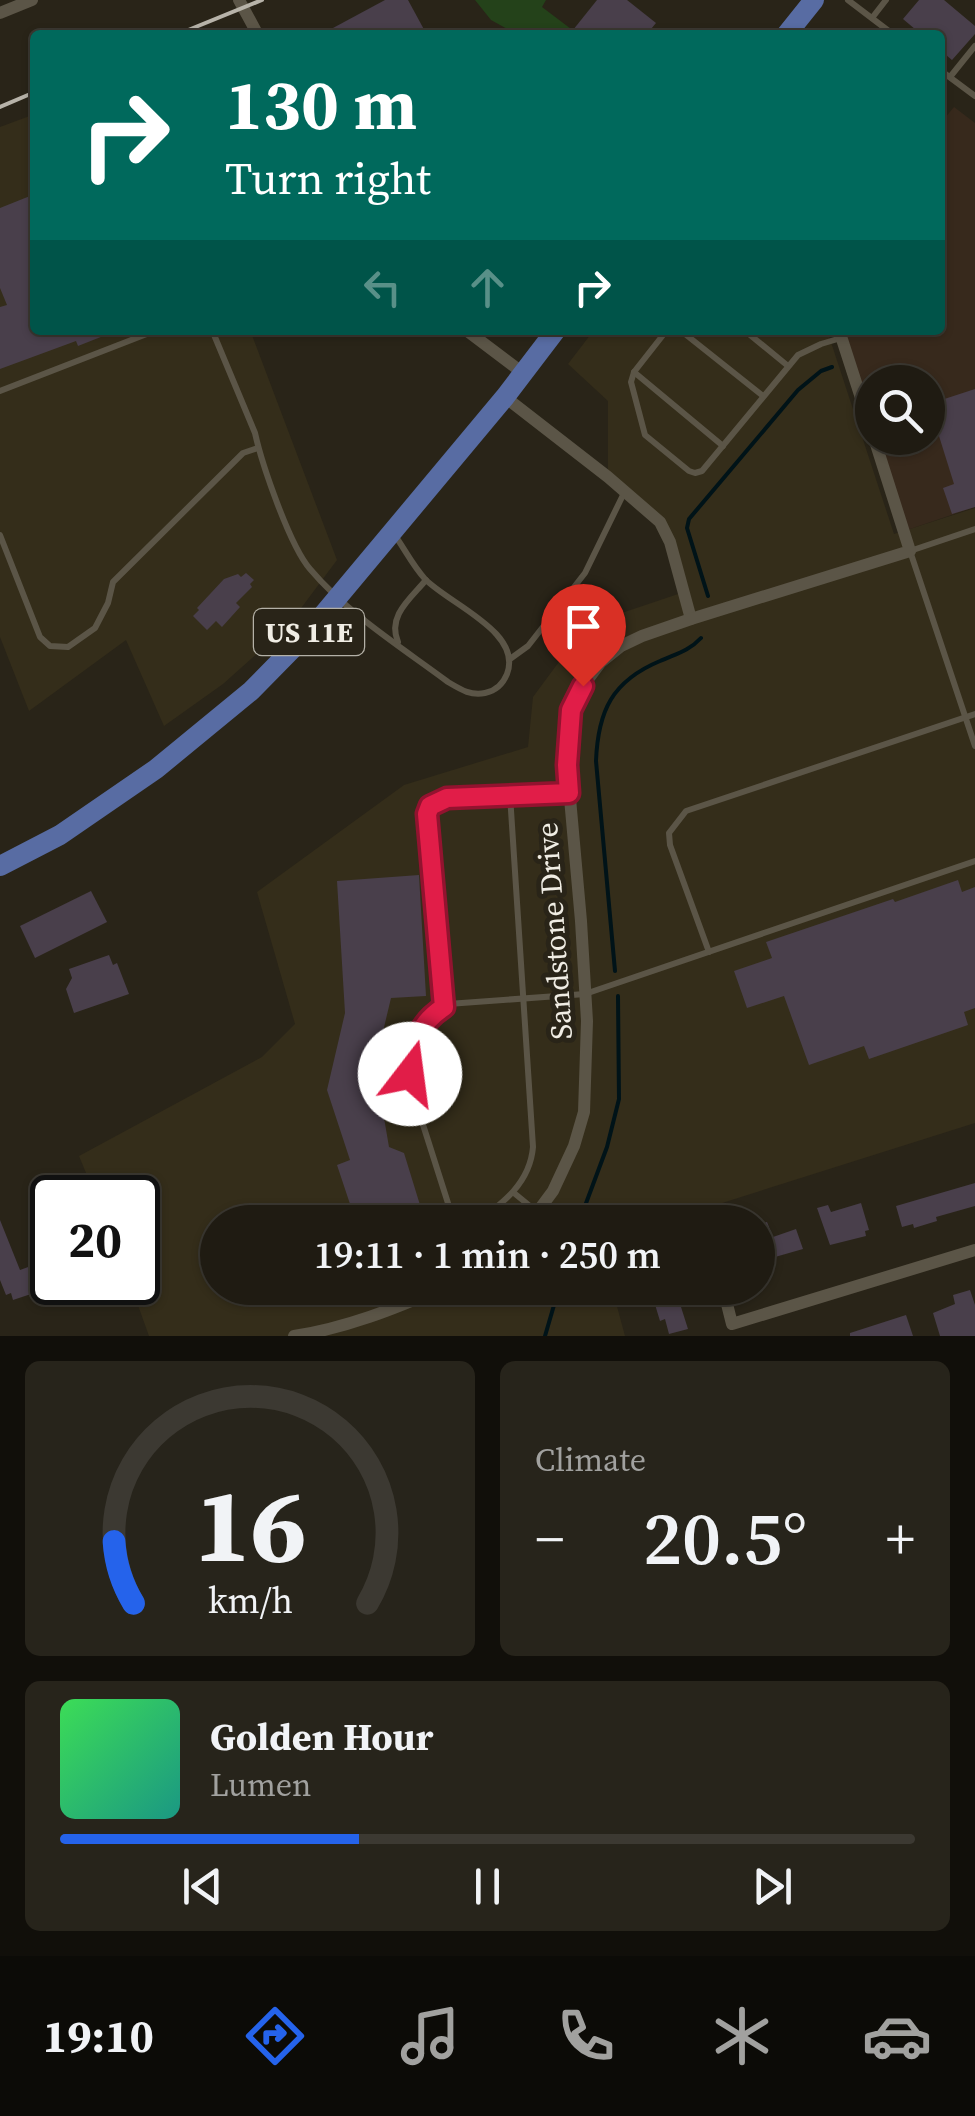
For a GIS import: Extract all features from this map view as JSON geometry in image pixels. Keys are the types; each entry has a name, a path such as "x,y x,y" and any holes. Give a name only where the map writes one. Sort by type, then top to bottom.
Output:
{"main road":[{"path":"790,30 814,0"},
{"name":"US 11E","path":"0,866 60,835 156,769 250,691 307,634 552,335"}],"street":[{"path":"0,13 32,0"},
{"path":"239,0 255,30"},
{"path":"473,335 523,373"},
{"path":"841,335 855,378"},
{"path":"504,397 660,522 670,542 691,619"},
{"path":"879,455 910,551"},
{"name":"Sandstone Drive","path":"543,1205 574,1146 584,1112 585,994 567,765 571,710 583,686 601,662 622,646 691,619 910,551"},
{"path":"727,1305 734,1330 975,1250"},
{"path":"294,1336 363,1320 400,1305"}],"lane":[{"path":"848,0 888,30"},
{"path":"872,18 886,0"},
{"path":"950,77 975,46"},
{"path":"945,74 975,96"},
{"path":"0,391 144,335"},
{"path":"214,335 306,566 337,598 448,682 466,692 492,692 509,671 507,648 498,635 426,580 392,532"},
{"path":"663,335 634,372 631,382 646,436 695,473 702,471 798,356 839,335"},
{"path":"686,335 763,396"},
{"path":"750,335 788,366"},
{"path":"634,372 723,446"},
{"path":"0,535 40,637 50,646 68,647 96,628 113,582 242,453 258,448"},
{"path":"510,659 528,646 585,573 624,492"},
{"path":"975,530 910,551 975,746"},
{"path":"401,647 394,626 426,580"},
{"path":"709,952 670,845 669,833 686,811 975,714"},
{"path":"444,1007 427,814 430,806 447,798 569,793"},
{"path":"498,1205 522,1180 534,1148 510,795"},
{"path":"449,1205 410,1074 419,1030 427,1018 448,1004 585,994 975,861"},
{"path":"514,1192 524,1205"}],"shaded area":[{"path":"954,107 975,123 975,507 904,531 879,455 945,455 945,365 855,365 855,381 841,335 945,335 945,118"},
{"path":"30,116 30,335 252,335 337,560 287,627 223,684 164,726 126,640 29,711 0,637 0,127"},
{"path":"590,335 829,335 855,415 855,455 868,455 894,534 975,508 975,1123 716,1205 200,1205 200,1305 617,1305 625,1336 149,1336 138,1305 160,1305 160,1175 87,1175 79,1156 262,1057 295,1024 257,892 404,785 528,747 533,697 564,655 601,620 684,592 660,522 608,477 608,401 568,364"}],"green space":[{"path":"475,0 546,0 542,7 572,30 509,30 491,20"}],"building":[{"path":"385,0 408,0 424,30 329,30"},
{"path":"597,0 627,0 656,23 650,30 573,30"},
{"path":"919,0 944,0 975,26 975,34 952,60 945,54 945,30 916,30 903,19"},
{"path":"30,196 30,335 106,335 78,346 76,341 0,369 0,307 7,305 0,288 0,208"},
{"path":"975,389 975,507 952,514 943,488 954,484 945,455 945,399"},
{"path":"246,573 254,580 236,603 240,607 222,627 216,621 207,630 193,616 197,608 224,579"},
{"path":"419,875 426,996 391,998 375,1065 389,1147 404,1153 420,1205 350,1205 337,1165 350,1160 327,1090 345,1013 337,881"},
{"path":"958,880 962,892 975,887 975,1008 964,1012 968,1025 869,1059 864,1046 809,1065 784,996 747,1008 734,971 772,958 766,942"},
{"path":"91,891 107,922 35,958 20,926"},
{"path":"109,955 113,965 117,963 129,994 74,1013 66,989 72,978 69,969"},
{"path":"975,1183 975,1206 914,1228 913,1224 902,1227 896,1206"},
{"path":"861,1203 869,1230 865,1231 866,1236 830,1245 817,1208 828,1205 831,1212"},
{"path":"0,1220 20,1270 30,1266 30,1294 13,1300 11,1293 6,1295 0,1280"},
{"path":"796,1229 803,1249 775,1257 775,1236"},
{"path":"970,1290 975,1305 975,1336 940,1336 933,1313 955,1304 953,1295"},
{"path":"655,1305 680,1305 688,1329 669,1334 665,1319 660,1321"},
{"path":"906,1315 913,1336 850,1336 850,1333"}],"waterway":[{"path":"708,596 687,528 689,519 798,390 832,367"},
{"path":"615,971 596,761 600,727 611,700 630,678 701,638"},
{"path":"585,1205 607,1147 619,1099 618,996"},
{"path":"545,1336 554,1305"}],"railway":[{"path":"188,30 262,0"},
{"path":"0,107 30,94"}],"route":[{"path":"410,1074 419,1030 427,1018 444,1007 427,814 430,806 447,798 569,793 571,710 583,686"}]}
